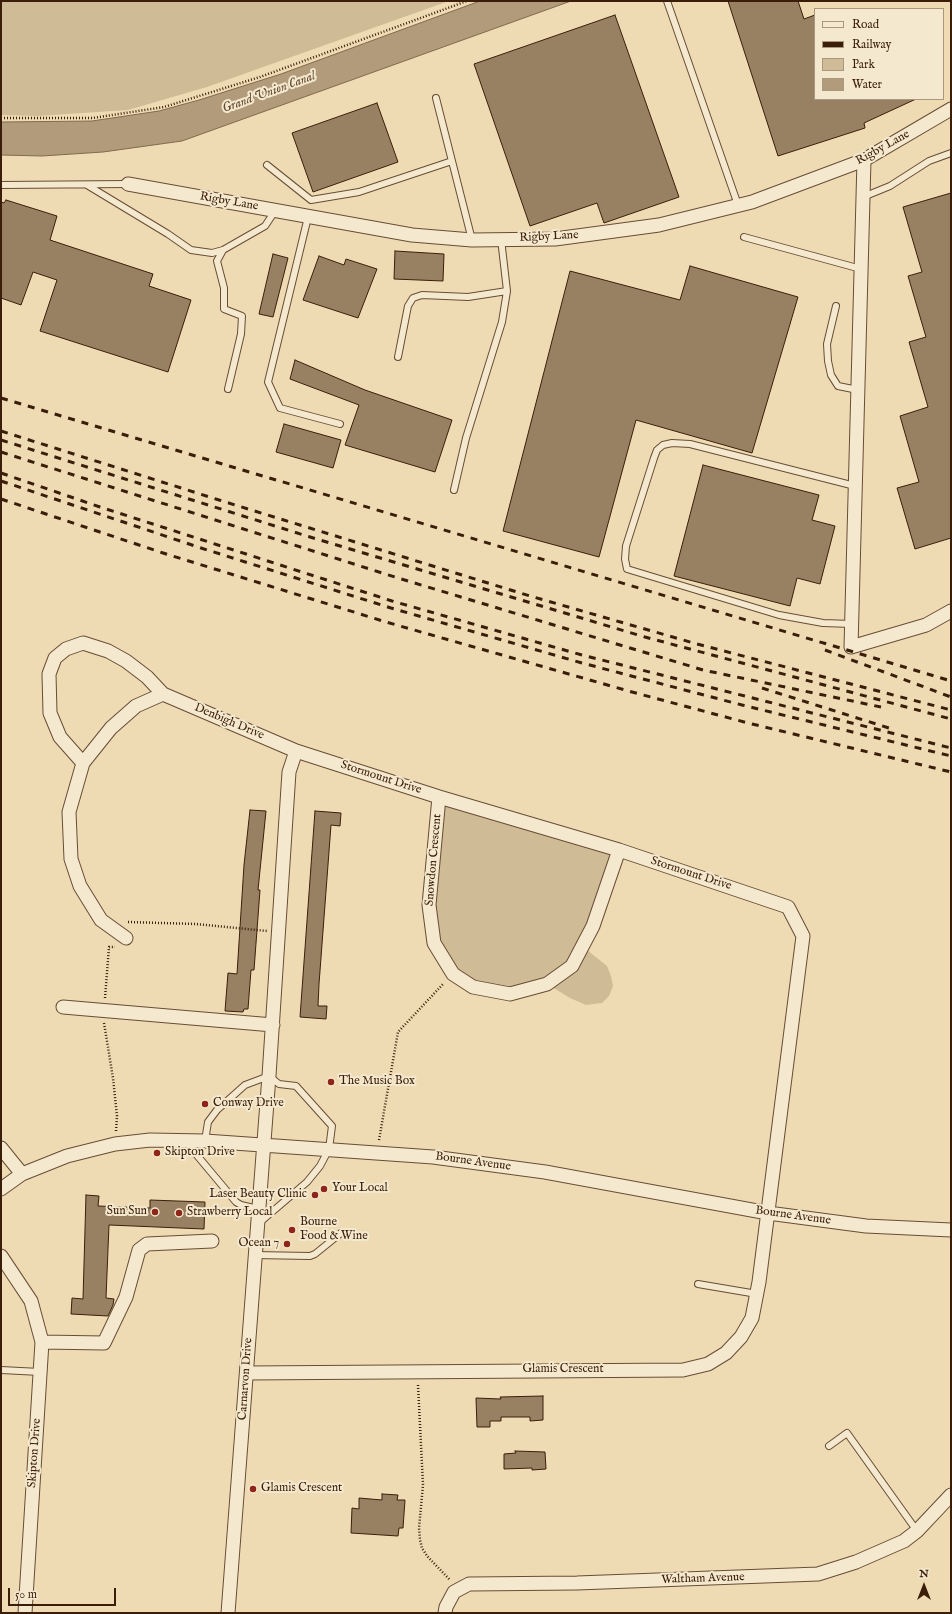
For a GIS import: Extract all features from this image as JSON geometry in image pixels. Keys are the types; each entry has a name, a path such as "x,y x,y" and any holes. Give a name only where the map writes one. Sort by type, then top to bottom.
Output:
{"street":[{"name":"Rigby Lane","path":"128,184 412,235 472,240 555,239 659,225 738,205 864,160 951,109"},
{"path":"864,160 851,647 926,625 951,611"},
{"name":"Denbigh Drive","path":"83,763 60,736 50,713 49,674 55,658 66,648 82,643 108,651 126,661 147,677 163,694 296,750"},
{"path":"126,938 101,920 80,886 71,859 69,812 83,763 111,728 136,706 163,694"},
{"path":"263,1144 273,1025 289,772 296,750"},
{"name":"Stormount Drive","path":"296,750 439,797 619,850 788,907 803,936 768,1213"},
{"name":"Snowdon Crescent","path":"439,797 428,905 434,943 453,974 473,987 510,994 547,984 572,966 593,926 619,850"},
{"path":"63,1007 273,1025"},
{"name":"Bourne Avenue","path":"1,1189 22,1174 67,1156 115,1144 150,1140 206,1141 433,1157 545,1172 768,1213 866,1226 951,1230"},
{"name":"Carnarvon Drive","path":"228,1613 263,1144"},
{"path":"1,1148 22,1174"},
{"name":"Glamis Crescent","path":"247,1373 683,1370 708,1364 726,1353 741,1338 752,1318 757,1294 768,1213"},
{"path":"42,1342 104,1343 126,1297 139,1250 147,1244 212,1240"},
{"name":"Skipton Drive","path":"1,1256 31,1301 42,1342 25,1613"},
{"name":"Waltham Avenue","path":"454,1592 469,1584 578,1583 818,1574 856,1562 904,1541 918,1531 951,1495"},
{"path":"445,1613 446,1607 454,1592"}],"lane":[{"path":"668,1 738,205"},
{"path":"436,98 472,240"},
{"path":"863,197 890,186 929,161 951,153"},
{"path":"267,165 310,200 359,192 452,161"},
{"path":"1,185 128,184"},
{"path":"87,185 168,234 191,250 212,253 223,250 265,226 275,211"},
{"path":"308,217 268,382 280,408 340,424"},
{"path":"744,237 861,269"},
{"path":"454,490 466,438 502,322 507,291 501,239"},
{"path":"223,250 217,261 224,288 224,309 242,316 241,334 228,389"},
{"path":"398,357 408,306 413,298 422,295 468,297 507,291"},
{"path":"836,306 827,344 831,375 838,386 858,390"},
{"path":"852,624 823,623 779,615 627,569 625,559 626,546 654,458 657,450 663,445 672,443 690,444 855,486"},
{"path":"206,1141 208,1122 217,1110 245,1085 269,1076 279,1084 296,1086 332,1126 329,1149 320,1166 307,1182 256,1226"},
{"path":"184,1141 236,1202 240,1205 258,1209"},
{"path":"254,1255 310,1256 315,1254 341,1233"},
{"path":"698,1284 757,1294"},
{"path":"1,1370 40,1372"},
{"path":"829,1446 847,1433 918,1531"}],"path":[{"path":"1,118 93,118 164,107 260,77 467,1"},
{"path":"115,1144 117,1116 103,1010 109,947 118,948 124,942 126,938 127,922 184,923 279,932"},
{"path":"376,1152 398,1032 453,974"},
{"path":"418,1372 423,1485 419,1528 420,1540 422,1548 427,1556 451,1582 454,1592"}],"green space":[{"path":"1,1 449,1 207,87 128,110 38,116 1,115"},
{"path":"439,797 619,850 582,946 607,966 611,976 613,986 609,996 602,1003 586,1005 570,998 547,984 510,994 473,987 434,943"}],"water":[{"name":"Grand Union Canal","path":"480,1 571,1 182,141 103,152 42,156 1,155 1,122 92,121 159,111 281,74"}],"building":[{"path":"728,1 798,1 804,19 814,15 814,100 914,100 864,123 865,128 778,156"},
{"path":"615,15 679,197 604,223 597,203 530,226 474,64"},
{"path":"377,103 398,162 313,192 292,133"},
{"path":"951,193 951,538 915,549 897,488 919,482 900,416 928,407 909,342 926,337 908,276 922,272 903,207"},
{"path":"6,200 57,216 50,240 153,274 149,286 191,300 168,372 40,331 57,280 33,272 21,305 1,298 1,202 4,203"},
{"path":"395,251 444,254 443,281 394,279"},
{"path":"273,254 288,258 273,317 259,314"},
{"path":"319,256 344,265 346,259 377,269 358,318 303,300"},
{"path":"690,266 798,297 752,453 636,420 599,557 503,531 570,271 680,300"},
{"path":"295,360 365,390 452,420 435,472 345,445 359,405 290,379"},
{"path":"284,424 341,440 333,468 276,452"},
{"path":"703,465 819,495 812,520 835,526 820,584 797,578 790,606 674,576"},
{"path":"250,810 266,811 258,890 260,890 254,970 251,970 248,1009 244,1009 243,1012 225,1011 228,973 237,974 244,865"},
{"path":"315,811 341,813 340,826 331,825 319,984 318,1006 327,1006 326,1019 300,1017"},
{"path":"86,1195 99,1196 98,1206 150,1208 150,1200 205,1202 204,1229 109,1225 106,1298 114,1299 108,1316 71,1314 72,1298 83,1299"},
{"path":"543,1396 543,1420 530,1421 530,1417 501,1417 501,1421 490,1421 490,1427 477,1427 476,1398 501,1399 500,1397"},
{"path":"515,1451 545,1452 546,1469 504,1469 504,1454 516,1453"},
{"path":"382,1494 398,1495 397,1500 405,1500 403,1528 399,1528 398,1536 351,1533 352,1508 359,1509 359,1498 382,1500"}],"railway":[{"path":"1,398 951,681"},
{"path":"1,431 530,596 697,644 951,710"},
{"path":"1,440 310,537 645,637 951,719"},
{"path":"1,452 398,578 703,670 881,707"},
{"path":"1,473 100,507 392,601 582,655 951,748"},
{"path":"1,481 201,548 391,608 582,663 742,705 951,756"},
{"path":"1,499 163,553 386,622 632,692 748,723 951,772"},
{"path":"825,650 951,697"},
{"path":"762,688 892,729"}],"place":[{"name":"The Music Box","path":"331,1082"},
{"name":"Conway Drive","path":"205,1104"},
{"name":"Skipton Drive","path":"157,1153"},
{"name":"Your Local","path":"324,1189"},
{"name":"Laser Beauty Clinic","path":"315,1195"},
{"name":"Sun Sun","path":"155,1212"},
{"name":"Strawberry Local","path":"179,1213"},
{"name":"Bourne Food & Wine","path":"292,1230"},
{"name":"Ocean 7","path":"287,1244"},
{"name":"Glamis Crescent","path":"253,1489"}]}
